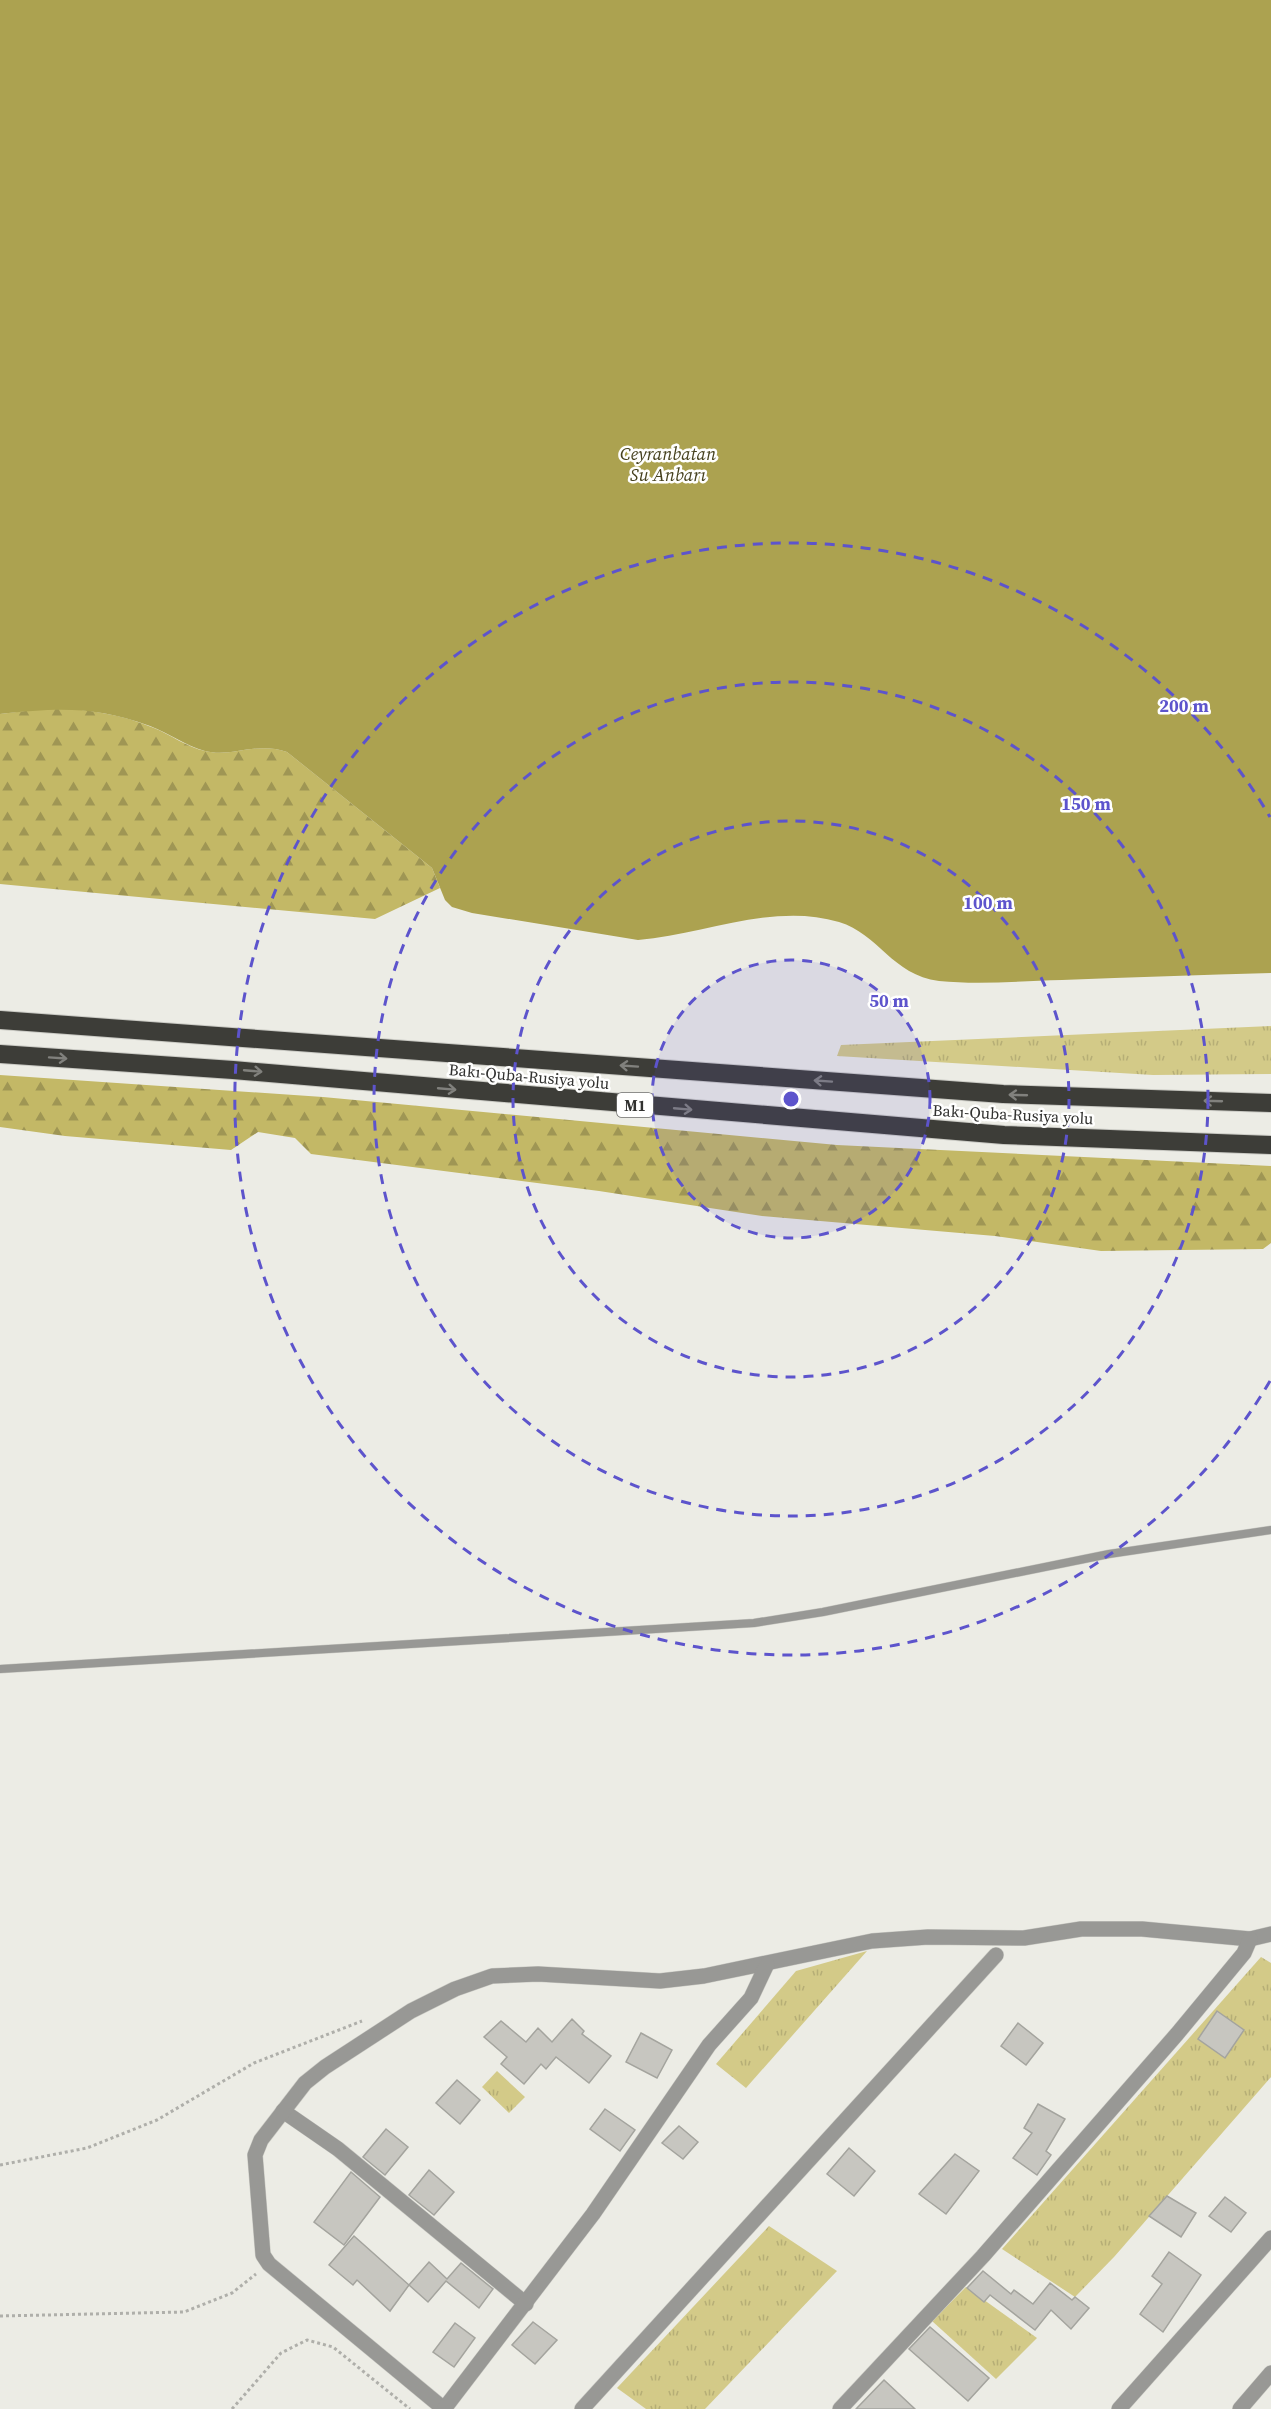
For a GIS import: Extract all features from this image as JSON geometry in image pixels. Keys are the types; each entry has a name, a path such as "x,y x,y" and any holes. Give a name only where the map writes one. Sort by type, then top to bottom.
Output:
{"highway":[{"name":"Bakı-Quba-Rusiya yolu","path":"0,1020 1003,1094 1271,1103"},
{"name":"Bakı-Quba-Rusiya yolu","path":"0,1054 233,1070 1004,1135 1271,1145"}],"street":[{"path":"767,1964 751,1998 709,2045 593,2214 444,2409 269,2264 263,2255 255,2155 261,2140 305,2083 411,2011 455,1989 492,1976 538,1974 660,1981 704,1976 872,1941 928,1937 1024,1938 1082,1929 1142,1929 1250,1939 1271,1934"},
{"path":"840,2409 982,2256 1178,2034 1238,1960 1250,1939"},
{"path":"582,2409 996,1955"},
{"path":"283,2111 338,2149 526,2304"},
{"path":"1119,2409 1271,2238"},
{"path":"1240,2409 1271,2373"}],"lane":[{"path":"0,1669 754,1623 823,1612 1109,1554 1271,1530"}],"path":[{"path":"0,2165 87,2148 157,2120 254,2063 365,2020"},
{"path":"0,2316 184,2312 232,2293 269,2264"},
{"path":"232,2409 281,2353 307,2340 333,2347 410,2409"}],"green space":[{"path":"50,708 90,711 129,719 154,728 192,747 215,753 265,748 287,752 432,868 440,888 375,919 0,884 0,714"},
{"path":"1271,1026 1271,1074 1153,1075 837,1056 841,1045"},
{"path":"0,1075 323,1097 837,1145 1271,1166 1271,1243 1263,1249 1101,1251 995,1236 762,1216 599,1191 311,1154 295,1138 258,1132 231,1150 65,1136 0,1127"},
{"path":"867,1951 746,2088 716,2064 796,1971"},
{"path":"1261,1957 1271,1963 1271,2077 1114,2257 1075,2297 1002,2249"},
{"path":"497,2071 525,2097 509,2113 482,2087"},
{"path":"769,2226 837,2271 705,2409 646,2409 617,2388"},
{"path":"966,2287 1037,2338 996,2379 932,2321"}],"water":[{"name":"Ceyranbatan Su Anbarı","path":"0,0 1271,0 1271,973 1000,982 939,981 909,971 853,928 839,922 814,917 764,918 638,940 472,913 452,907 445,900 432,868 287,752 265,748 225,753 205,751 130,719 93,712 59,710 0,714"}],"building":[{"path":"1217,2011 1244,2030 1225,2058 1198,2039"},
{"path":"572,2019 584,2031 582,2034 611,2056 589,2083 556,2057 546,2069 541,2064 524,2084 501,2064 507,2057 484,2037 501,2021 526,2042 538,2028 552,2042"},
{"path":"1018,2023 1043,2043 1026,2065 1001,2046"},
{"path":"641,2033 672,2050 657,2078 626,2062"},
{"path":"457,2080 480,2100 460,2124 436,2103"},
{"path":"1038,2104 1065,2119 1046,2151 1051,2155 1037,2175 1013,2158 1032,2133 1024,2128"},
{"path":"605,2109 635,2130 620,2151 590,2129"},
{"path":"679,2126 698,2142 683,2159 662,2143"},
{"path":"386,2129 408,2147 385,2175 363,2157"},
{"path":"849,2148 875,2171 854,2196 827,2174"},
{"path":"955,2154 979,2171 946,2214 919,2194"},
{"path":"429,2170 454,2192 434,2215 409,2195"},
{"path":"351,2172 380,2197 344,2245 314,2222"},
{"path":"1167,2196 1196,2213 1181,2237 1149,2216"},
{"path":"1225,2197 1246,2213 1231,2232 1209,2216"},
{"path":"354,2236 409,2285 390,2311 357,2280 353,2285 329,2265"},
{"path":"1169,2252 1201,2275 1163,2332 1140,2314 1162,2284 1152,2276"},
{"path":"429,2262 447,2279 461,2263 493,2289 479,2308 446,2281 428,2302 409,2285"},
{"path":"983,2271 1011,2294 1014,2290 1033,2304 1050,2283 1072,2300 1075,2297 1089,2308 1071,2329 1051,2310 1035,2330 990,2295 984,2302 967,2288"},
{"path":"533,2322 557,2340 535,2364 512,2345"},
{"path":"455,2323 475,2338 454,2367 433,2352"},
{"path":"930,2327 989,2378 968,2401 909,2349"},
{"path":"884,2380 915,2409 856,2409"}]}
